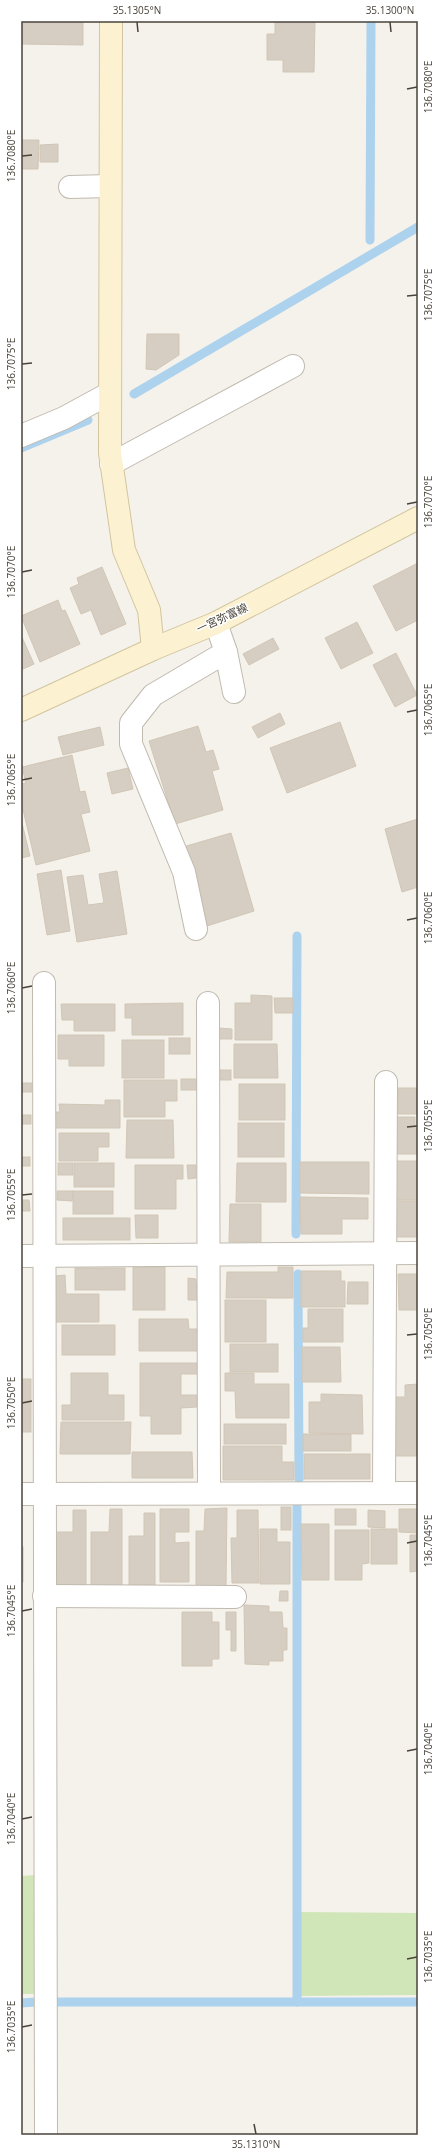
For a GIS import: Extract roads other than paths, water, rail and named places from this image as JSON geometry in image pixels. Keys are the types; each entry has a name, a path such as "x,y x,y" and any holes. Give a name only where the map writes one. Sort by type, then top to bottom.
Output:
{"street":[{"path":"111,21 111,464 124,550 149,610 153,649"},
{"path":"70,187 110,186"},
{"path":"111,464 293,366"},
{"path":"21,436 64,418 110,393"},
{"name":"一宮弥富線","path":"21,710 153,649 216,623 418,518"},
{"path":"216,623 226,652 234,692"},
{"path":"196,929 184,872 131,744 131,723 153,695 226,652"},
{"path":"44,983 46,2135"},
{"path":"208,1003 209,1493"},
{"path":"384,1493 386,1082"},
{"path":"21,1256 418,1253"},
{"path":"21,1494 418,1493"},
{"path":"44,1596 235,1597"}],"waterway":[{"path":"370,240 371,21"},
{"path":"134,394 418,227"},
{"path":"21,448 88,420"},
{"path":"296,1234 297,936"},
{"path":"298,1274 299,1479"},
{"path":"297,1506 297,2002"},
{"path":"21,2003 36,2002"},
{"path":"52,2002 418,2002"}]}
